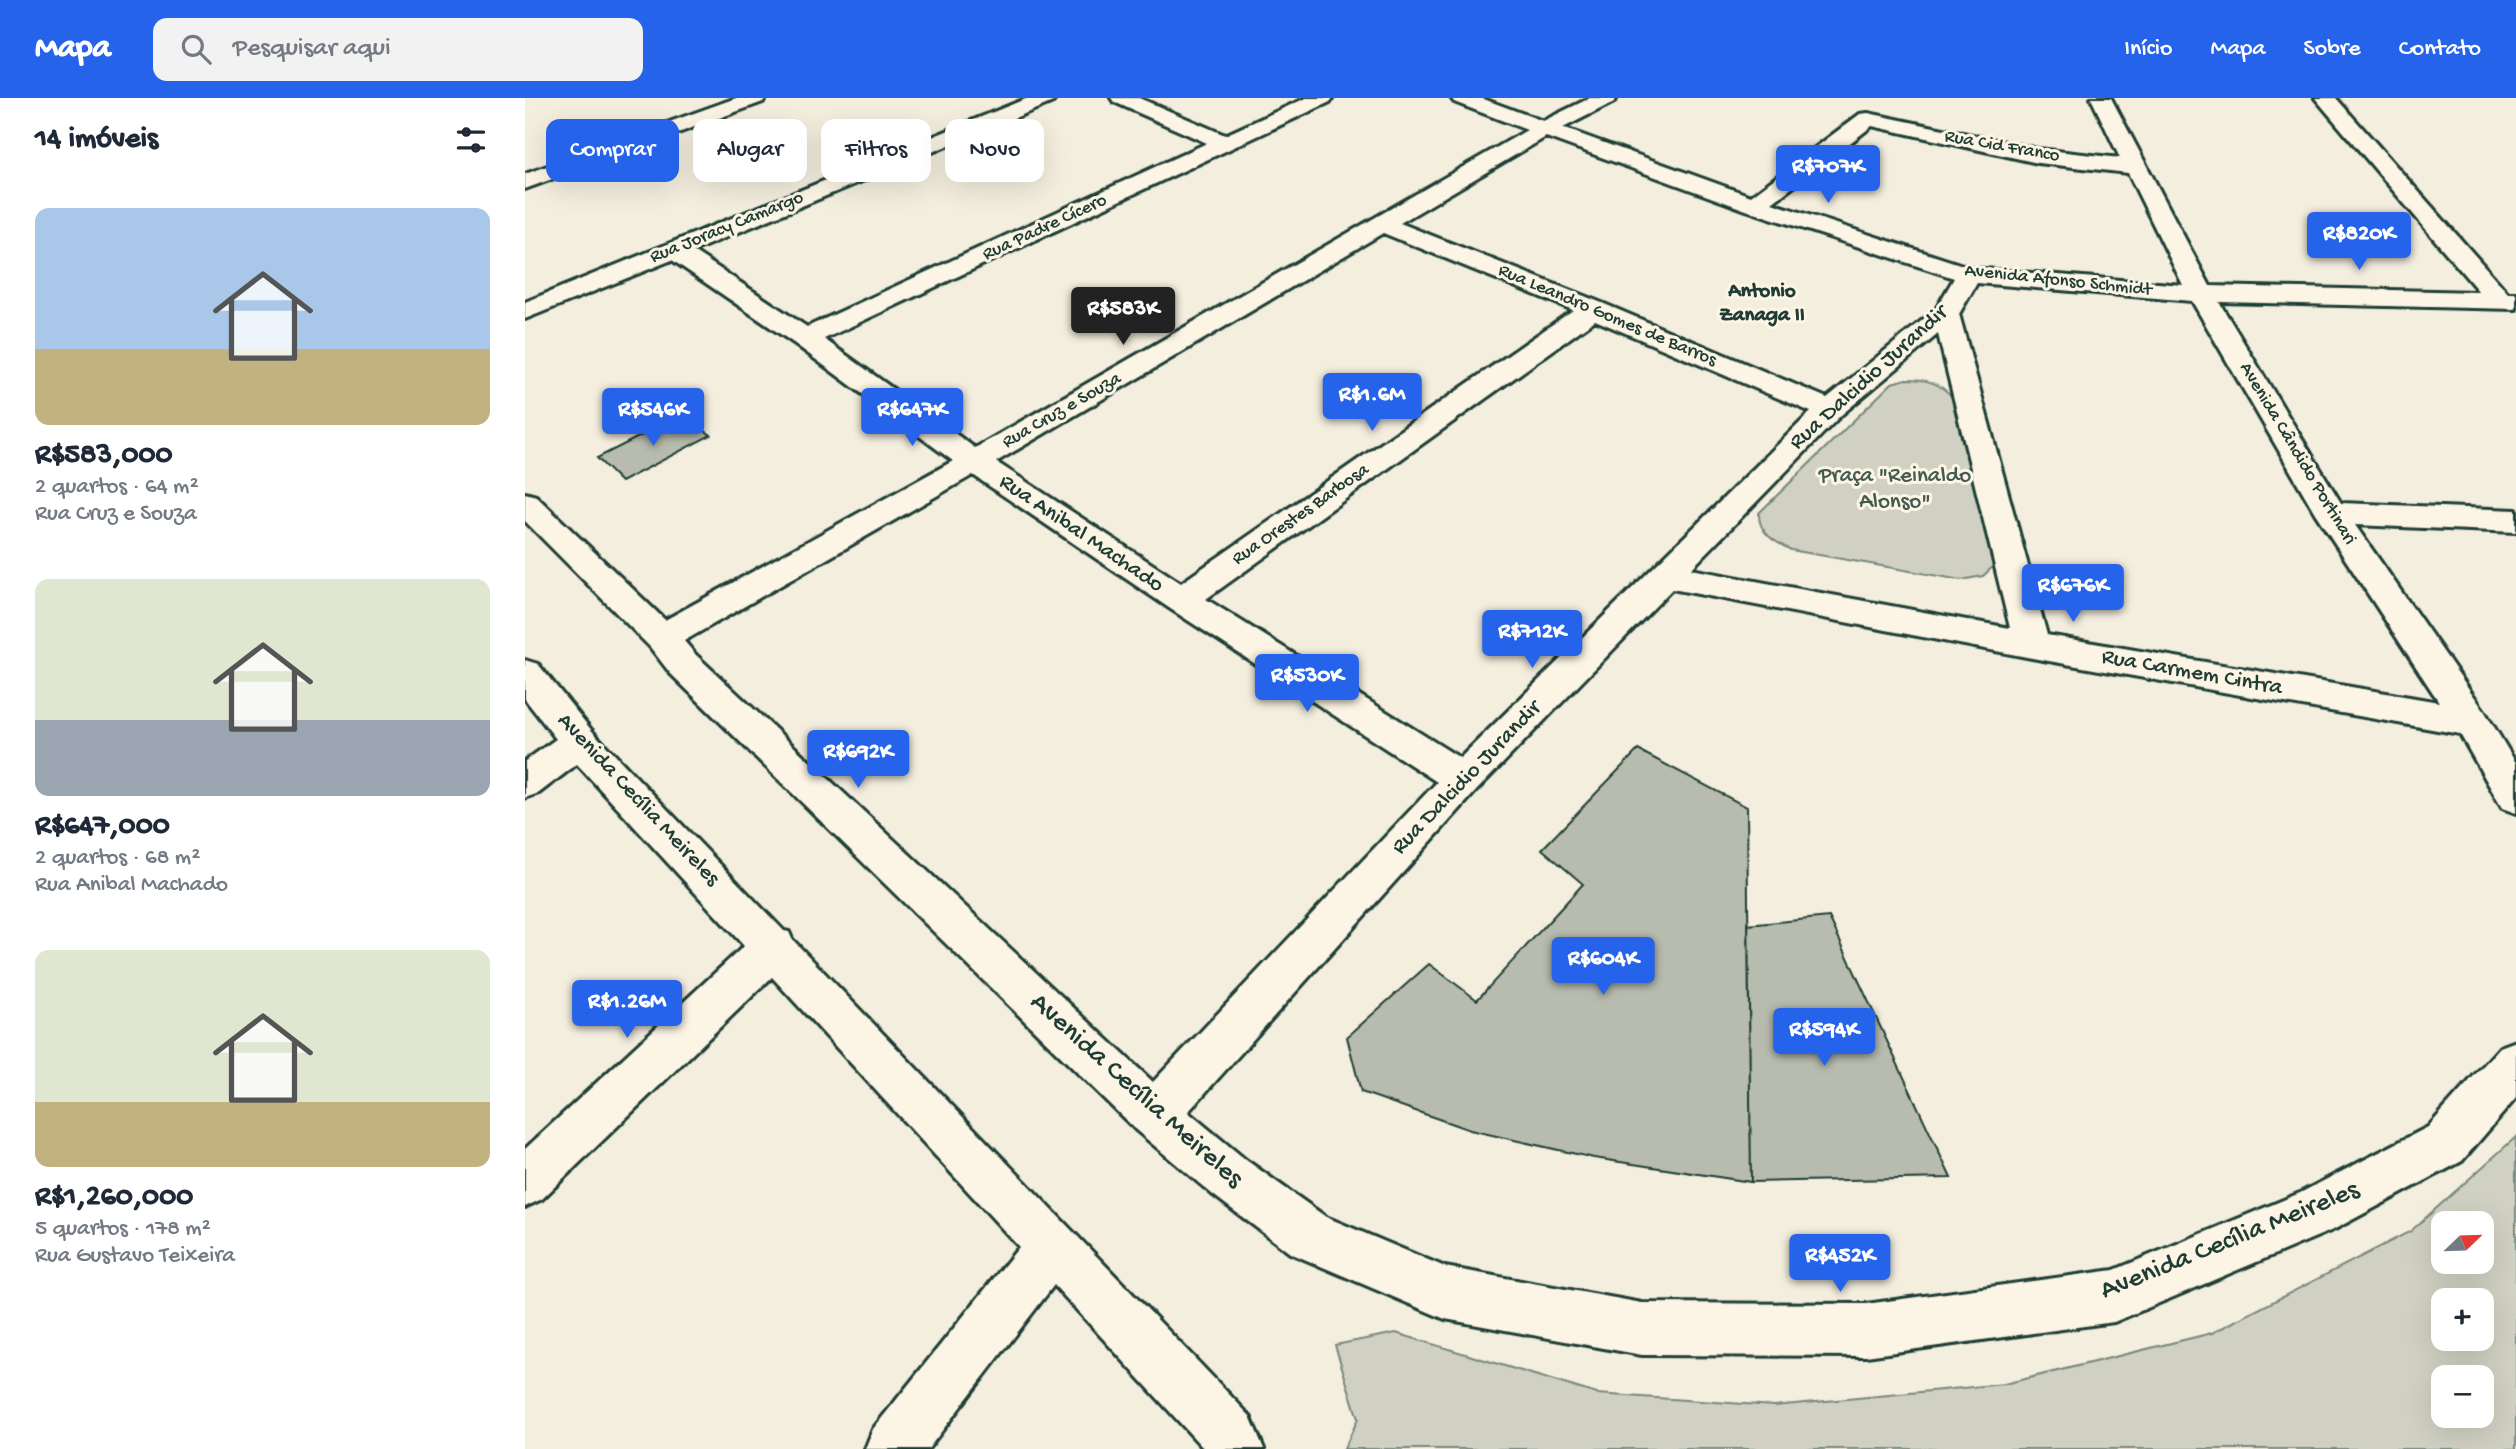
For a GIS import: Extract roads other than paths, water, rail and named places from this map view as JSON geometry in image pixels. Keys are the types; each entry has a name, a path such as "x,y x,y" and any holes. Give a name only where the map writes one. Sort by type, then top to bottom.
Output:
{"street":[{"path":"525,182 755,98"},
{"name":"Rua Joracy Camargo","path":"525,311 1046,98"},
{"path":"1121,98 1228,144"},
{"name":"Rua Padre Cícero","path":"805,338 1323,98"},
{"name":"Avenida Afonso Schmidt","path":"1461,98 1547,127 1754,205 1969,275 2201,294 2508,301"},
{"name":"Rua Cruz e Souza","path":"662,638 974,462 1547,127 1607,98"},
{"name":"Avenida Cândido Portinari","path":"2101,98 2201,294 2331,513 2472,722 2516,797"},
{"path":"2325,98 2508,301"},
{"path":"1754,205 1866,108"},
{"name":"Rua Cid Franco","path":"1866,108 2038,156 2138,167"},
{"name":"Rua Leandro Gomes de Barros","path":"1382,224 1593,309 1830,410"},
{"name":"Rua Anibal Machado","path":"674,250 805,338 974,462 1181,600 1463,779"},
{"name":"Rua Dalcidio Jurandir","path":"1154,1115 1463,779 1830,410 1946,314 1969,275"},
{"name":"Rua Orestes Barbosa","path":"1181,600 1593,309"},
{"path":"1946,314 2032,645"},
{"name":"Avenida Cecília Meireles","path":"525,503 662,638 683,664 1154,1115 1229,1177 1308,1235 1445,1293 1642,1329 1865,1330 2114,1296 2317,1211 2445,1144 2516,1063"},
{"path":"2331,513 2516,521"},
{"name":"Rua Carmem Cintra","path":"1665,576 2032,645 2472,722"},
{"name":"Avenida Cecília Meireles","path":"525,673 580,742 774,946 1051,1247 1230,1436 1236,1449"},
{"path":"525,782 580,742"},
{"path":"525,1182 774,946"},
{"path":"893,1449 1051,1247"}],"district":[{"name":"Antonio Zanaga II","path":"1762,304"}],"park label":[{"name":"Praça \"Reinaldo Alonso\"","path":"1895,489"}]}
